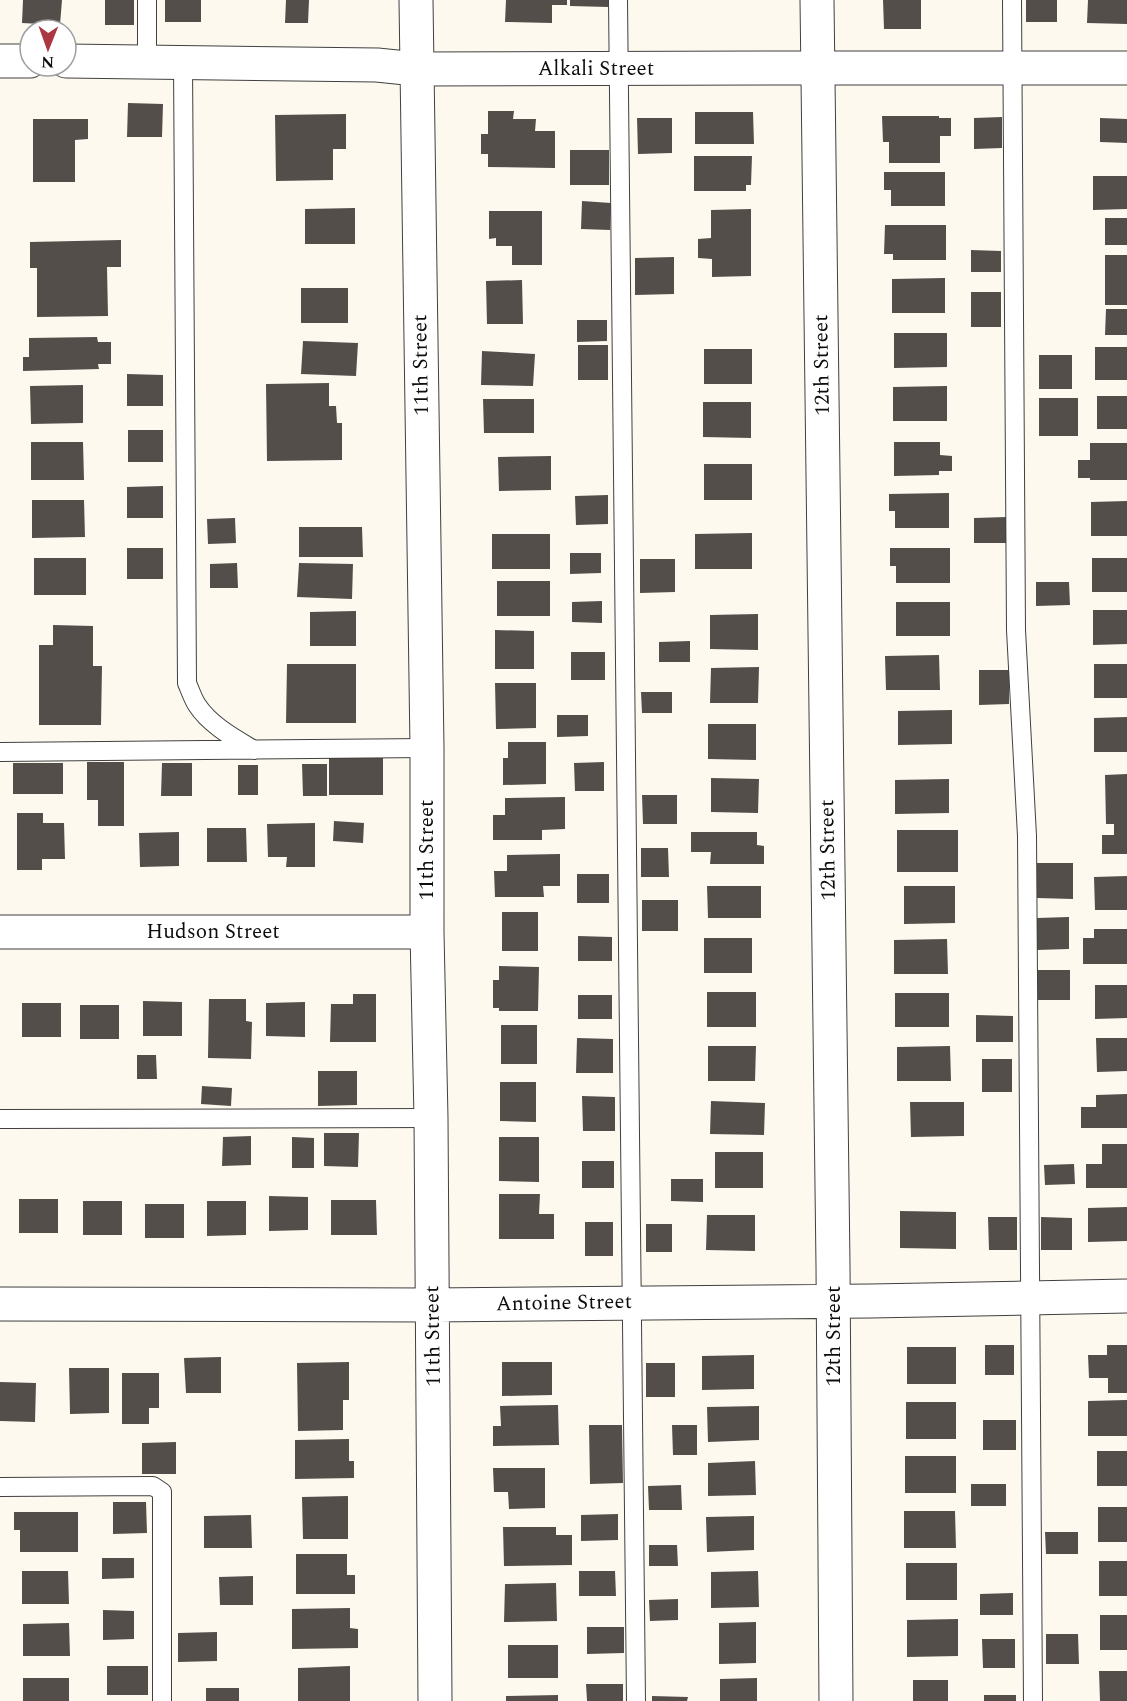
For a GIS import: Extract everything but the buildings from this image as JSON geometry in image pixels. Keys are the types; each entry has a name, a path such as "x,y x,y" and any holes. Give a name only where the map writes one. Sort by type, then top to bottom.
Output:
{"street":[{"name":"11th Street","path":"416,0 427,748 435,1701"},
{"name":"12th Street","path":"817,0 836,1701"},
{"path":"0,61 18,61"},
{"name":"Alkali Street","path":"78,61 377,65 416,69 1127,68"},
{"name":"Hudson Street","path":"0,932 427,932"},
{"name":"Antoine Street","path":"0,1304 432,1305 1127,1296"}],"lane":[{"path":"147,0 147,61"},
{"path":"618,0 636,1701"},
{"path":"1012,0 1016,630 1027,836 1033,1701"},
{"path":"183,62 187,683 197,706 213,723 254,750"},
{"path":"0,752 427,748"},
{"path":"0,1119 431,1118"},
{"path":"0,1488 153,1486 162,1492 162,1701"}]}
